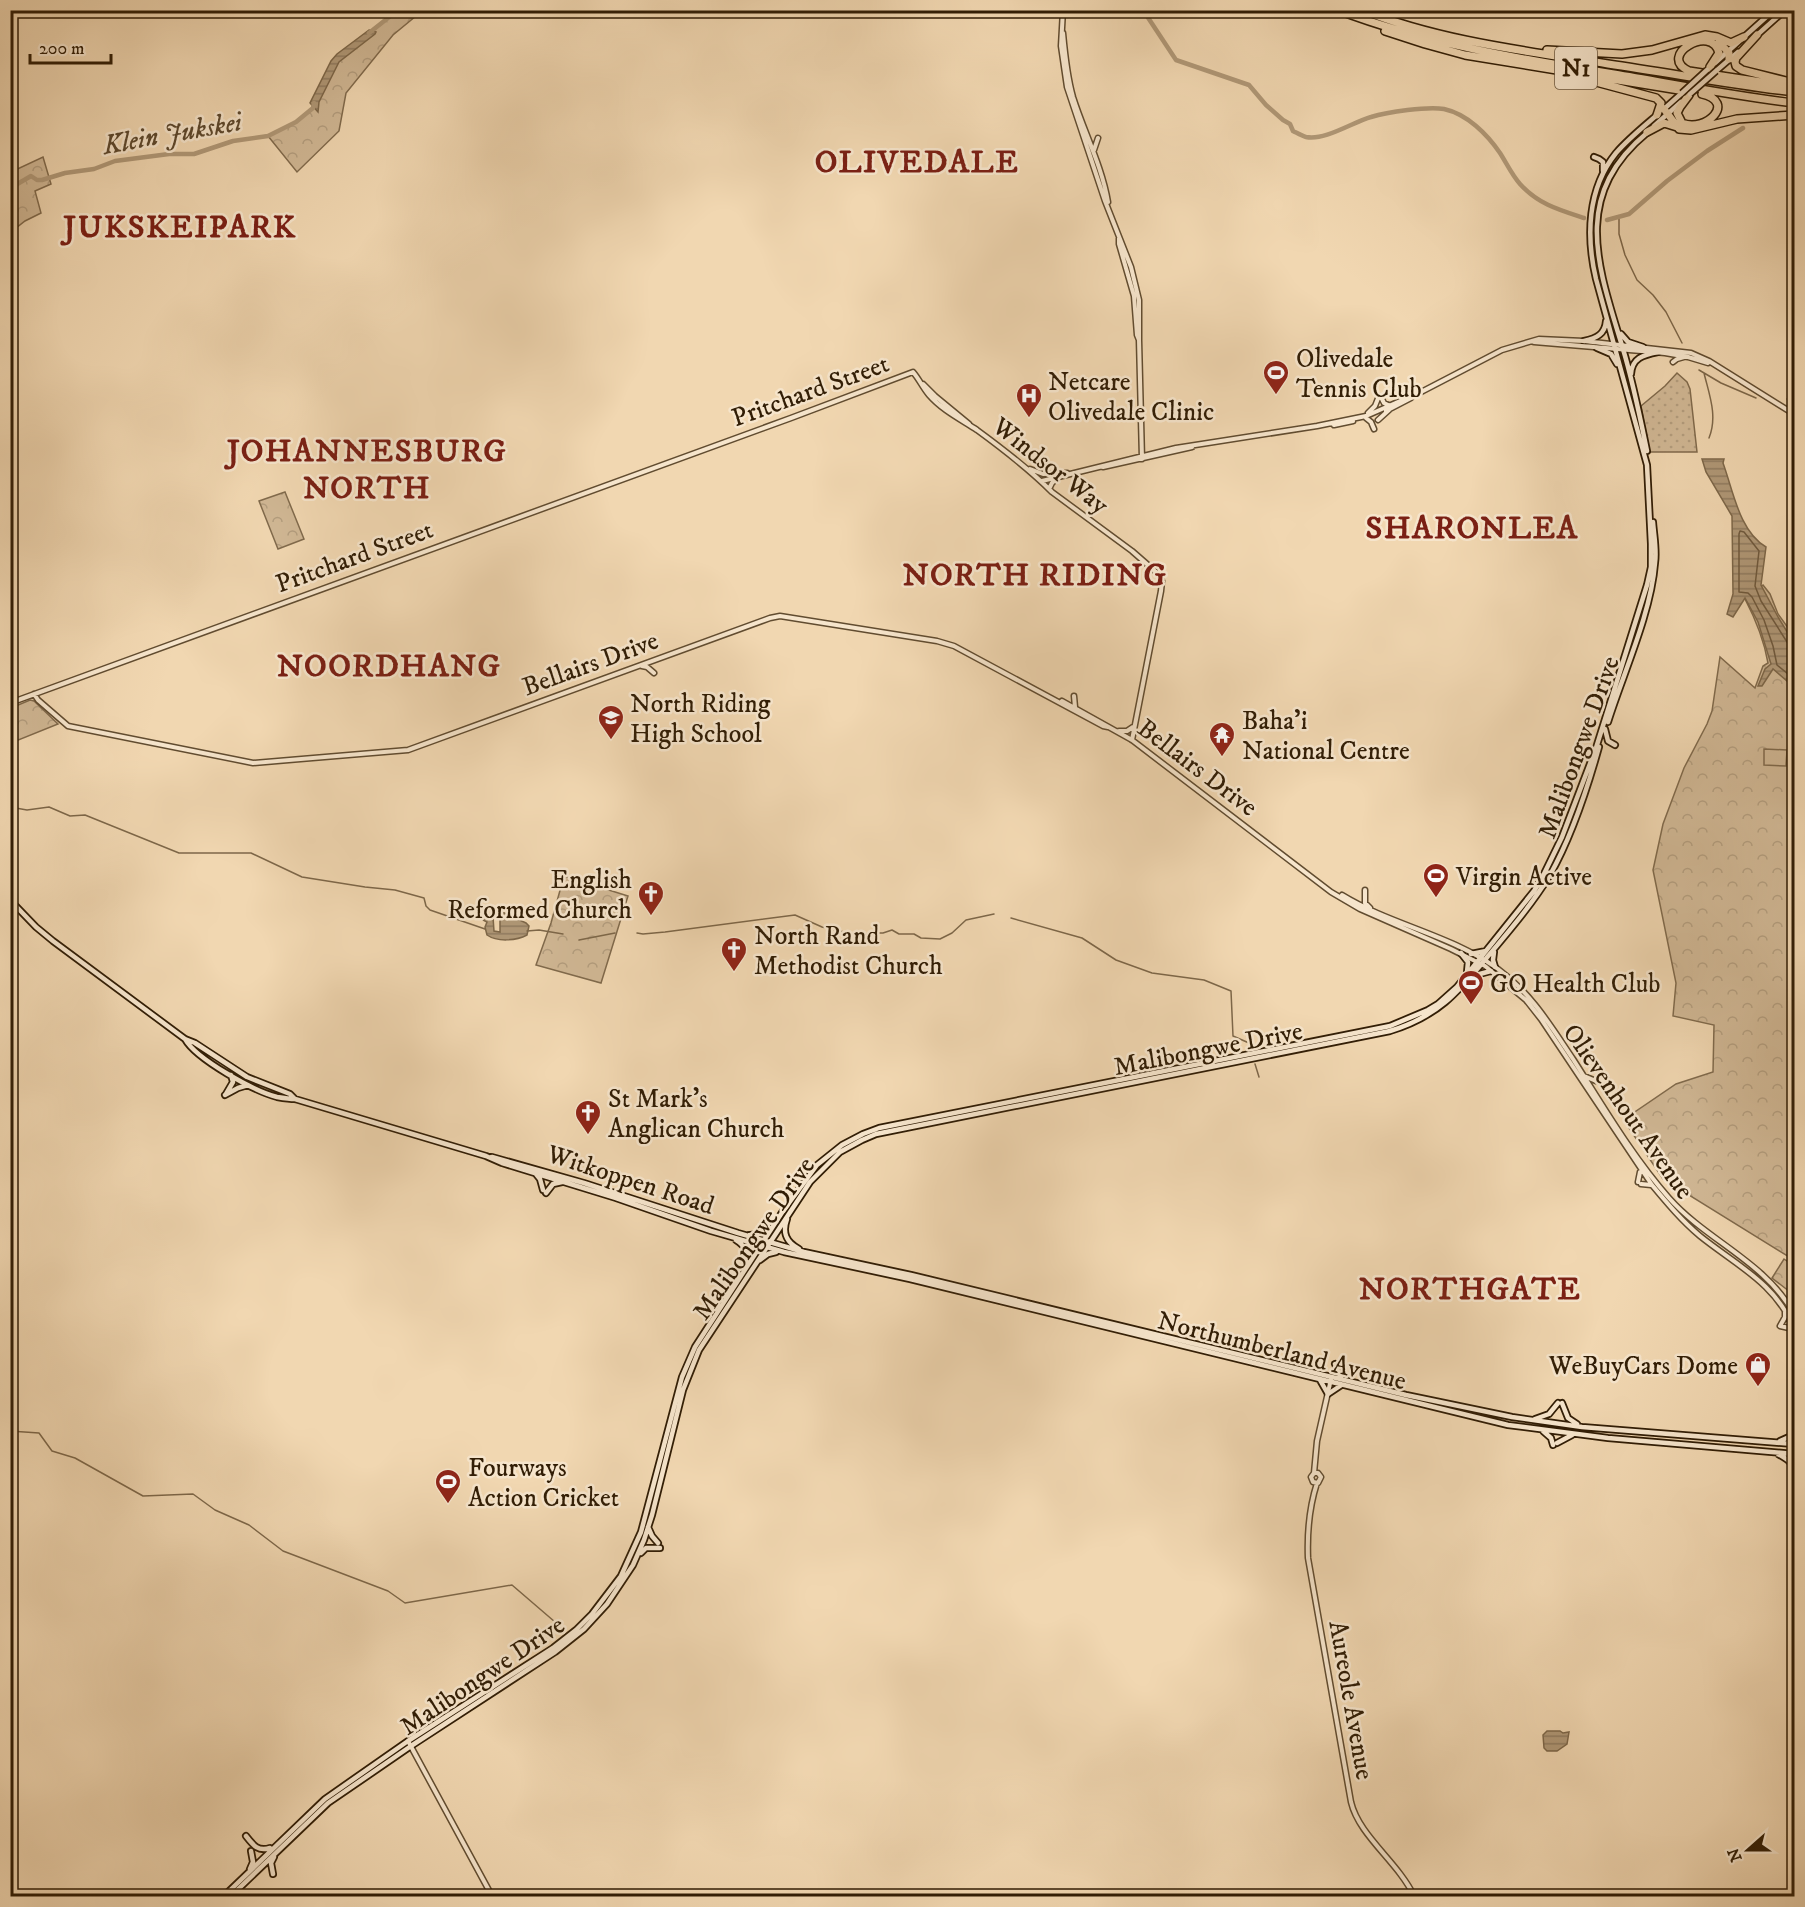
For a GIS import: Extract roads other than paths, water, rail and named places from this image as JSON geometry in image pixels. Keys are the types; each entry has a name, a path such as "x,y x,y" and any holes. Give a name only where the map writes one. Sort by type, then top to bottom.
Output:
{"highway":[{"name":"N1","path":"1338,10 1431,40 1473,50 1719,93 1794,103"},
{"name":"N1","path":"1362,10 1419,28 1478,42 1794,92"},
{"path":"1361,19 1386,31 1445,50 1554,71 1710,96 1717,104 1715,116 1698,124 1682,123 1677,116 1677,111 1687,94"},
{"path":"1521,50 1622,54 1653,50 1705,35 1731,44 1744,37"},
{"path":"1757,35 1736,58 1736,66 1742,70 1794,82"},
{"path":"1712,36 1728,55"},
{"path":"1711,70 1719,53 1712,42 1694,43 1680,51 1680,64 1689,71 1794,87"},
{"path":"1554,71 1656,99 1661,104 1657,115"},
{"path":"1665,112 1680,129"},
{"path":"1647,132 1664,123 1680,129 1697,130 1737,119 1794,115"}],"main road":[{"name":"Malibongwe Drive","path":"765,1244 777,1221 817,1165 842,1145 863,1134 879,1128 1390,1026 1417,1016 1438,1004 1494,950 1550,874 1573,824 1648,603 1655,564 1649,464 1597,250 1597,219 1601,198 1616,164 1637,140 1728,55 1757,35 1785,10"},
{"name":"Malibongwe Drive","path":"1728,55 1773,11"},
{"name":"Malibongwe Drive","path":"1687,94 1711,70"},
{"name":"Malibongwe Drive","path":"224,1896 249,1871 333,1799 410,1743 565,1642 607,1604 638,1556 648,1527 683,1372 695,1347 765,1244 810,1182 832,1158 849,1146 876,1134 1390,1031 1432,1013 1448,1002 1467,983 1486,951 1534,891 1550,864 1596,748 1649,576 1651,544 1647,465 1606,316 1591,258 1589,241 1591,212 1595,196 1617,153 1657,115 1665,112"},
{"path":"1594,157 1603,162 1602,179"},
{"path":"1608,294 1623,338 1631,344 1643,347"},
{"path":"1584,340 1602,333 1606,316"},
{"path":"1597,348 1613,356 1623,378"},
{"path":"1630,379 1632,365 1638,358 1658,352"},
{"path":"1599,750 1614,745 1608,741 1605,729"},
{"name":"Witkoppen Road","path":"10,900 43,933 185,1039 201,1055 248,1085 276,1097 295,1099 562,1177 727,1235 765,1244"},
{"path":"1467,983 1478,973 1493,969 1494,950"},
{"path":"1472,954 1486,951"},
{"path":"1457,987 1469,969 1461,953"},
{"name":"Witkoppen Road","path":"185,1039 195,1043 247,1077 290,1094 295,1099"},
{"path":"231,1075 233,1082 226,1095 248,1085"},
{"name":"Witkoppen Road","path":"486,1156 564,1182 738,1233 765,1244"},
{"path":"536,1173 545,1192 553,1184 564,1182"},
{"path":"792,1208 784,1232 790,1243 804,1252"},
{"path":"738,1233 760,1234 777,1221"},
{"path":"727,1235 745,1247 748,1258 747,1271"},
{"name":"Northumberland Avenue","path":"765,1244 911,1275 1406,1395 1529,1420 1582,1427 1794,1444"},
{"name":"Northumberland Avenue","path":"765,1244 784,1252 910,1279 1487,1420 1543,1431 1614,1439 1794,1454"},
{"path":"747,1271 768,1254 784,1252"},
{"path":"1335,1364 1342,1378"},
{"path":"1320,1380 1328,1394 1342,1385"},
{"name":"Malibongwe Drive","path":"571,1637 603,1601 621,1576 639,1539 681,1389"},
{"path":"1529,1420 1545,1416 1560,1403 1568,1418 1582,1427"},
{"path":"1543,1431 1555,1444 1575,1434"},
{"path":"1774,1442 1786,1439 1794,1433"},
{"path":"1775,1452 1790,1462 1794,1484"},
{"path":"638,1556 646,1548 659,1546 648,1527"},
{"path":"246,1836 258,1849 277,1848"},
{"name":"Malibongwe Drive","path":"231,1896 277,1848"},
{"path":"273,1874 271,1863 277,1848"},
{"path":"249,1871 253,1862 251,1851"},
{"path":"255,1873 265,1873"}],"street":[{"path":"1063,10 1061,46 1067,87 1108,205"},
{"path":"1062,27 1069,81 1138,294 1141,335 1142,458"},
{"path":"1086,131 1099,138 1094,154"},
{"path":"1119,238 1134,296 1137,335 1140,340"},
{"path":"1133,276 1140,281"},
{"path":"1138,294 1142,287"},
{"path":"1247,437 1338,425 1366,417 1391,407 1502,350 1530,342 1552,338 1584,340 1616,347"},
{"path":"1530,342 1597,348 1643,347 1691,353 1717,366 1794,414"},
{"path":"1622,347 1688,357 1717,366"},
{"path":"1665,353 1673,362 1688,357"},
{"name":"Windsor Way","path":"913,372 938,399 1158,574 1162,581 1135,725"},
{"name":"Pritchard Street","path":"10,703 913,372"},
{"path":"1094,468 1118,465 1156,453 1366,417 1376,406 1380,396 1384,403 1391,407"},
{"path":"1378,420 1391,407"},
{"path":"1336,422 1341,416"},
{"path":"1366,417 1374,429"},
{"path":"1042,481 1123,460 1136,454 1141,439"},
{"path":"1123,460 1184,450 1199,445"},
{"path":"1142,446 1146,453 1156,453"},
{"path":"1024,466 1043,474 1071,474"},
{"path":"1049,489 1059,476"},
{"name":"Bellairs Drive","path":"34,694 68,726 253,763 411,750 741,628 780,616 949,644 1108,727"},
{"path":"640,666 647,667 654,673"},
{"path":"1074,696 1075,707"},
{"name":"Bellairs Drive","path":"1053,698 1075,707 1132,740 1330,891 1360,909 1481,961"},
{"path":"1115,730 1127,731 1135,725"},
{"path":"1132,740 1135,725"},
{"name":"Bellairs Drive","path":"1322,884 1372,910 1472,954 1481,961"},
{"path":"1365,890 1365,903 1372,910"},
{"name":"Olievenhout Avenue","path":"1481,961 1520,988 1538,1006 1633,1151 1669,1198 1703,1230 1760,1271 1786,1299 1794,1314"},
{"name":"Olievenhout Avenue","path":"1493,969 1526,1000 1541,1019 1652,1185 1684,1221 1757,1276 1770,1289 1784,1309 1794,1331"},
{"path":"1583,1075 1596,1081 1607,1080"},
{"path":"1640,1170 1639,1183 1652,1185"},
{"path":"1784,1309 1785,1317 1780,1326 1794,1331"},
{"name":"Aureole Avenue","path":"1332,1376 1317,1441 1316,1473 1321,1478 1315,1483 1313,1492 1308,1530 1308,1558 1353,1810 1358,1820 1399,1870 1414,1896"},
{"name":"Aureole Avenue","path":"1315,1483 1311,1477 1316,1473"},
{"path":"410,1743 492,1896"}],"water":[{"path":"369,30 376,32 339,62 319,102 318,112 310,103 331,61"},
{"path":"1702,459 1724,459 1723,463 1743,521 1749,531 1766,547 1761,585 1794,643 1794,687 1773,669 1762,686 1758,686 1765,669 1771,664 1758,622 1745,598 1733,617 1727,614 1733,594 1732,516 1706,472"},
{"path":"502,912 526,923 529,926 527,935 507,940 487,935 485,927 487,922 482,916 493,917 494,931 500,932"},
{"path":"1547,1731 1569,1732 1567,1744 1557,1751 1547,1751 1544,1748 1543,1735"}],"waterway":[{"name":"Klein Jukskei","path":"369,33 398,10"},
{"name":"Klein Jukskei","path":"1143,10 1176,60 1249,85 1266,105 1290,124 1293,131 1301,135 1322,136 1364,119 1387,113 1418,109 1444,109 1461,115 1483,132 1500,153 1517,181 1534,197 1584,218"},
{"name":"Klein Jukskei","path":"10,190 31,176 42,180 65,173 94,169 115,161 169,154 194,154 233,141 268,136 296,122 313,108 314,103"},
{"name":"Klein Jukskei","path":"1607,220 1629,214 1667,181 1743,128"},
{"path":"1619,217 1619,234 1625,255 1637,280 1666,312 1682,343"},
{"path":"1699,370 1721,383 1756,398"},
{"path":"1704,373 1713,413 1709,438"},
{"path":"1787,399 1794,399"},
{"path":"10,807 27,810 49,807 70,816 85,815 179,853 251,853 302,877 395,890 424,898 430,910 485,929"},
{"path":"637,933 665,932 795,915 822,927 853,934 883,933 892,930 899,934 914,934 921,938 940,939 952,933 966,920 994,914"},
{"path":"1011,918 1082,938 1116,960 1152,973 1204,980 1231,991 1233,1036 1249,1043 1251,1051"},
{"path":"527,931 539,930 563,934"},
{"path":"579,940 615,933"},
{"path":"1255,1064 1259,1077"},
{"path":"10,1431 39,1433 52,1451 75,1458 143,1496 193,1494 215,1510 249,1525 283,1551 388,1591 405,1603 512,1585 562,1628"}],"place":[{"name":"Olivedale Tennis Club","path":"1276,396"},
{"name":"Netcare Olivedale Clinic","path":"1029,419"},
{"name":"North Riding High School","path":"611,741"},
{"name":"Baha'i National Centre","path":"1222,758"},
{"name":"Virgin Active","path":"1436,899"},
{"name":"English Reformed Church","path":"651,917"},
{"name":"North Rand Methodist Church","path":"734,973"},
{"name":"GO Health Club","path":"1471,1006"},
{"name":"St Mark's Anglican Church","path":"588,1136"},
{"name":"WeBuyCars Dome","path":"1758,1388"},
{"name":"Fourways Action Cricket","path":"448,1505"}],"district":[{"name":"OLIVEDALE","path":"917,161"},
{"name":"JUKSKEIPARK","path":"180,226"},
{"name":"JOHANNESBURG NORTH","path":"367,468"},
{"name":"SHARONLEA","path":"1472,527"},
{"name":"NORTH RIDING","path":"1035,574"},
{"name":"NOORDHANG","path":"389,665"},
{"name":"NORTHGATE","path":"1470,1288"}]}
